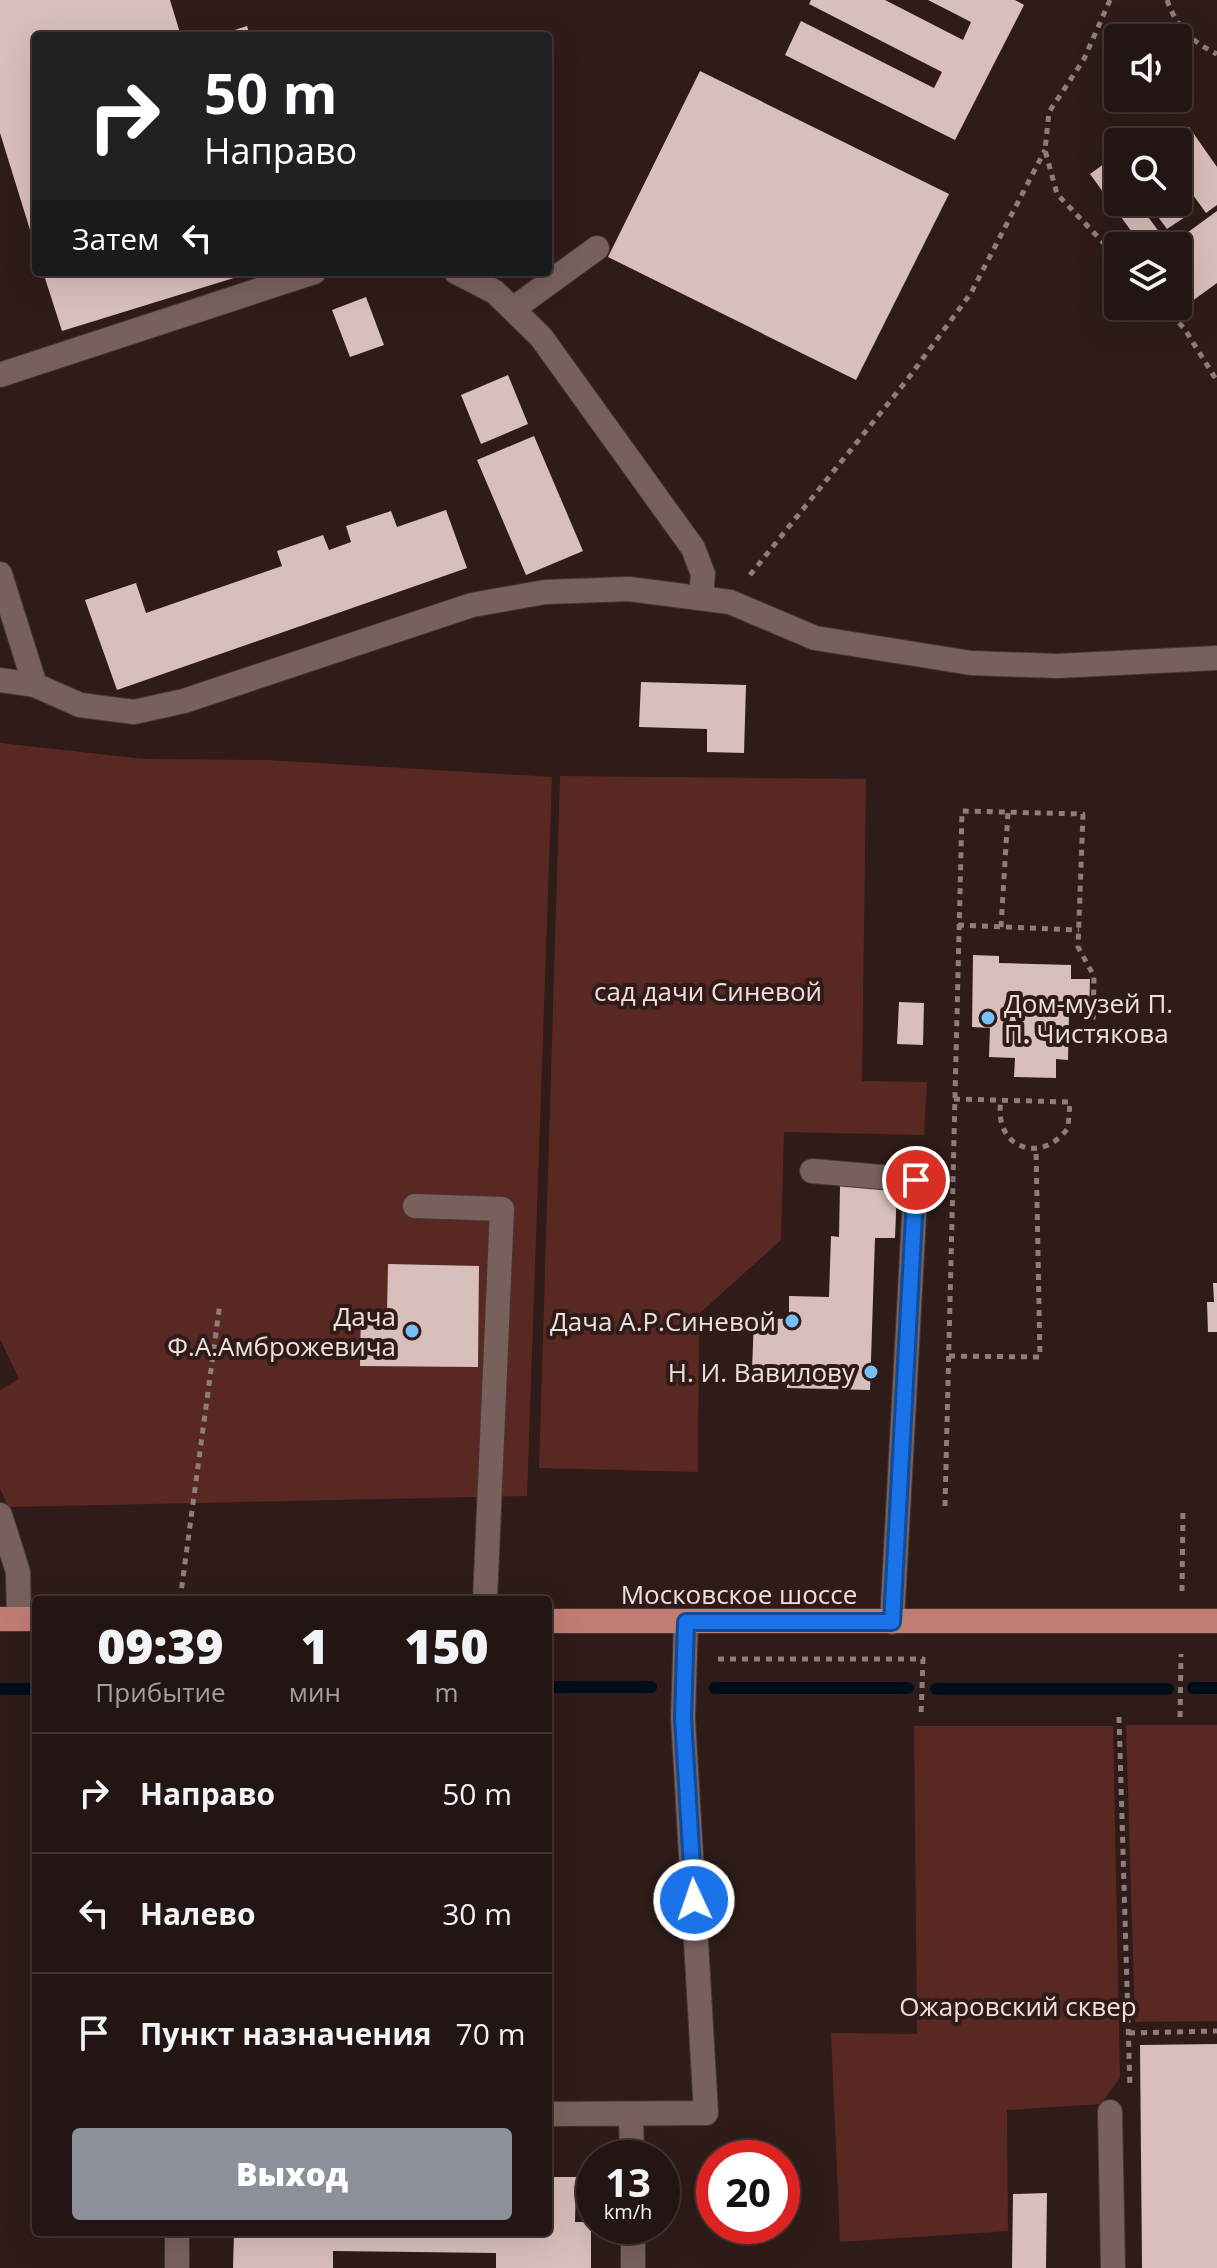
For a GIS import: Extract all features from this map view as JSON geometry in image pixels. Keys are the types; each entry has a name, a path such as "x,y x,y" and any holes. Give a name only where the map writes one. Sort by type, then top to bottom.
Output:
{"main road":[{"name":"Московское шоссе","path":"552,1621 1217,1621"}],"lane":[{"path":"513,309 597,248"},
{"path":"0,375 302,276"},
{"path":"464,276 495,292 541,337 693,548 703,574 701,596"},
{"path":"0,574 35,685"},
{"path":"0,680 35,685 80,705 134,712 184,701 472,605 545,592 629,589 730,602 815,638 971,663 1057,666 1217,658"},
{"path":"812,1171 916,1180 892,1622"},
{"path":"415,1206 502,1209 485,1596"},
{"path":"0,1515 18,1572 18,1619"},
{"path":"552,2114 706,2113 683,1718 686,1622"},
{"path":"1110,2112 1113,2268"},
{"path":"631,2115 632,2140"},
{"path":"177,2236 177,2268"},
{"path":"633,2244 633,2268"}],"path":[{"path":"1104,243 1057,194 1045,150 1049,112 1084,59 1110,0"},
{"path":"1167,0 1175,21 1195,43 1217,54"},
{"path":"730,602 907,380 971,293 1045,150"},
{"path":"1176,320 1217,381"},
{"path":"945,1506 962,811 1083,814 1078,947 1094,976 1093,1027"},
{"path":"1001,927 1008,812"},
{"path":"958,925 1079,930"},
{"path":"954,1099 1070,1102 1068,1128 1049,1147 1036,1149 1010,1139 999,1114 1001,1101"},
{"path":"949,1356 1040,1357 1036,1149"},
{"path":"181,1596 220,1303"},
{"path":"1182,1597 1183,1508"},
{"path":"1180,1717 1181,1649"},
{"path":"685,1659 923,1659 921,1718"},
{"path":"1110,2112 1130,2089 1119,1717"},
{"path":"1129,2033 1217,2031"}],"green space":[{"path":"0,743 144,759 268,760 552,777 527,1496 8,1507 0,1488 0,1390 19,1379 0,1339"},
{"name":"сад дачи Синевой","path":"560,776 866,779 862,1081 927,1082 924,1135 784,1132 781,1240 699,1314 698,1472 539,1468"},
{"name":"Ожаровский сквер","path":"1126,1725 1217,1725 1217,2021 1135,2022"},
{"name":"Ожаровский сквер","path":"914,1726 1113,1726 1120,2078 1101,2104 1007,2110 1008,2231 840,2242 831,2033 917,2034"}],"building":[{"path":"0,0 170,0 180,32 32,32 32,236 0,133"},
{"path":"811,0 885,0 963,40 971,22 928,0 1015,0 1024,5 955,140 785,55 801,21 934,88 942,72 809,4"},
{"path":"247,26 249,32 228,32"},
{"path":"700,71 949,194 856,380 608,257"},
{"path":"1192,131 1217,167 1217,205 1206,213 1192,194"},
{"path":"1104,164 1104,193 1090,174"},
{"path":"1217,211 1217,283 1192,301 1192,232 1188,232"},
{"path":"1120,216 1147,216 1159,232 1132,232"},
{"path":"1157,216 1185,217 1167,229"},
{"path":"44,276 240,276 62,331"},
{"path":"366,297 384,345 350,357 332,310"},
{"path":"508,375 528,424 481,444 461,395"},
{"path":"534,436 583,551 526,575 477,460"},
{"path":"446,510 467,568 117,690 85,600 136,583 146,613 282,566 277,551 323,535 329,550 351,542 346,526 391,511 397,527"},
{"path":"641,682 746,685 744,753 707,752 707,729 639,727"},
{"path":"973,955 999,956 999,963 1071,965 1071,979 1090,979 1089,1013 1069,1013 1068,1060 1056,1059 1056,1078 1014,1077 1015,1058 989,1057 990,1028 972,1027"},
{"path":"899,1002 924,1003 923,1045 897,1044"},
{"path":"840,1186 897,1187 895,1238 875,1238 870,1390 787,1388 787,1371 752,1370 754,1318 789,1319 789,1296 829,1297 831,1236 839,1237"},
{"path":"388,1264 479,1266 478,1367 360,1366 361,1312 387,1313"},
{"path":"1213,1283 1217,1283 1217,1332 1208,1332 1207,1302 1214,1302"},
{"path":"1217,2044 1217,2268 1142,2268 1140,2045"},
{"path":"552,2177 576,2177 576,2244 591,2244 591,2268 496,2268 496,2253 333,2251 333,2268 233,2268 234,2236 552,2236"},
{"path":"1047,2193 1046,2268 1012,2268 1013,2194"}],"waterway":[{"path":"552,1687 651,1687"},
{"path":"715,1688 908,1688"},
{"path":"1193,1688 1217,1688"},
{"path":"0,1689 32,1689"},
{"path":"936,1689 1168,1689"}],"place":[{"name":"Дом-музей П. П. Чистякова","path":"988,1018"},
{"name":"Дача А.Р.Синевой","path":"792,1321"},
{"name":"Дача Ф.А.Амброжевича","path":"412,1331"},
{"name":"Н. И. Вавилову","path":"871,1372"}],"route":[{"path":"694,1900 683,1718 686,1622 892,1622 916,1180"}]}
